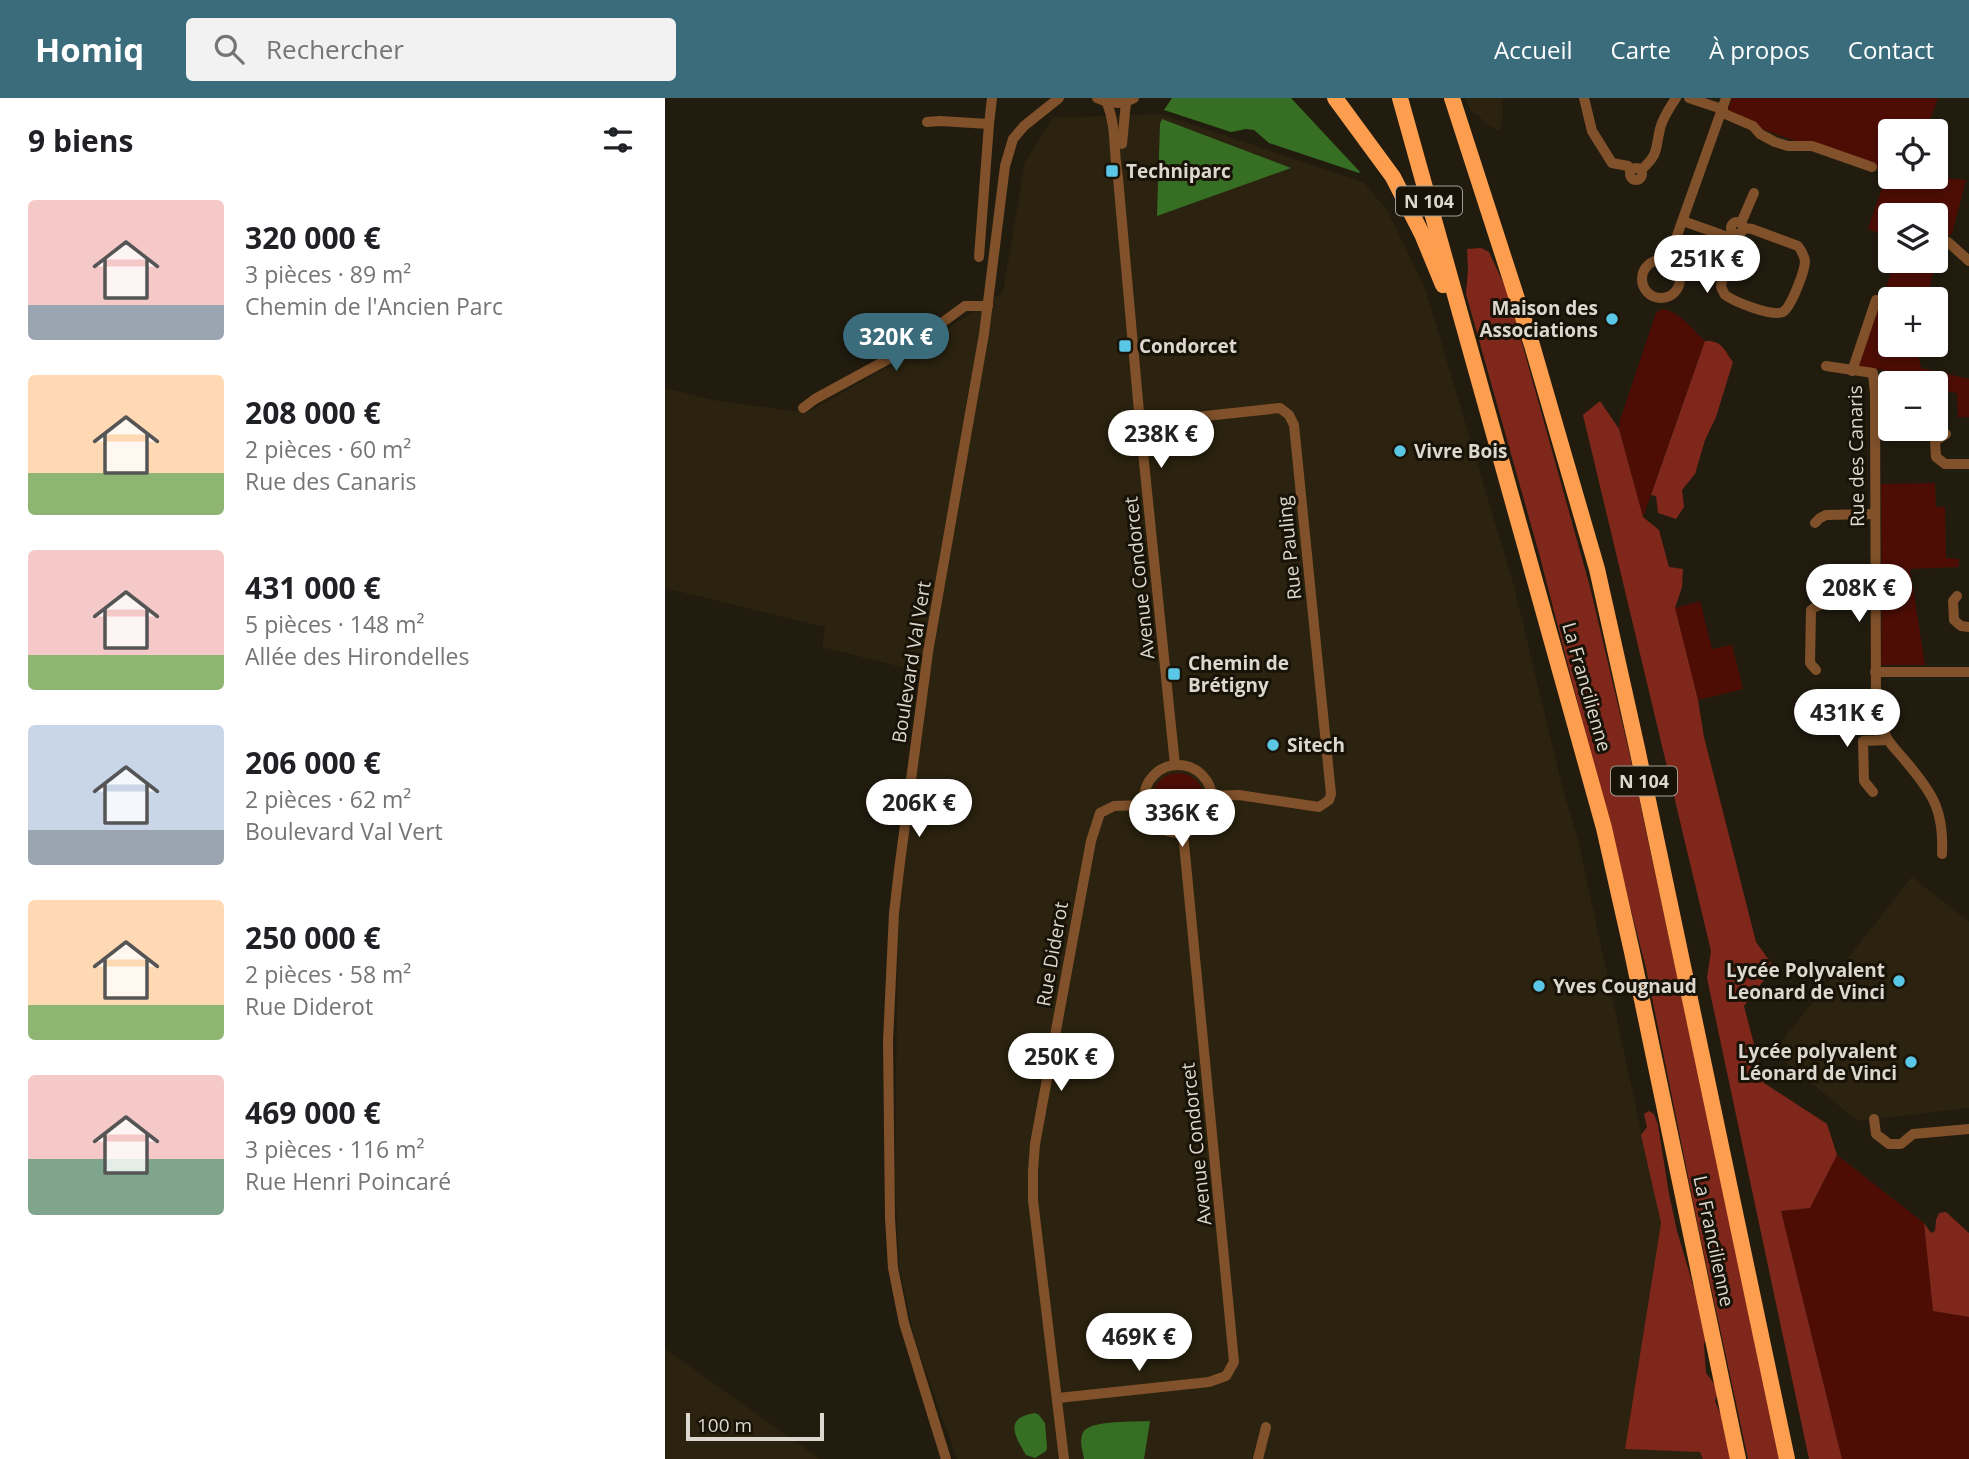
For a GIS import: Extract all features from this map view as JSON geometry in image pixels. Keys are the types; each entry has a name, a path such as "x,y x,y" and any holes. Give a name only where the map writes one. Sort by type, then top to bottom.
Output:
{"highway":[{"path":"1335,98 1393,177 1422,234 1446,291 1458,305"},
{"name":"La Francilienne","path":"1400,98 1604,828 1738,1459"},
{"name":"La Francilienne","path":"1452,98 1532,345 1597,569 1787,1459"},
{"path":"1457,115 1459,98"}],"street":[{"path":"979,257 992,98"},
{"name":"Boulevard Val Vert","path":"946,1459 904,1322 893,1268 888,1041 894,913 928,652 988,306 1005,166 1013,139 1024,126 1059,98"},
{"path":"1584,98 1593,131 1612,163 1636,170 1653,159 1660,128 1676,98"},
{"path":"1689,98 1724,104"},
{"path":"1102,100 1130,100"},
{"name":"Avenue Condorcet","path":"1102,100 1113,118 1115,128 1116,165 1140,423 1175,765"},
{"name":"Avenue Condorcet","path":"1118,178 1130,100"},
{"path":"1724,104 1725,114 1753,126 1760,134 1775,142 1788,146 1812,146 1872,167"},
{"path":"1668,261 1724,104"},
{"path":"927,122 989,124"},
{"path":"1683,221 1739,232 1752,229 1798,246 1805,259 1804,267 1789,307 1779,313 1768,312 1728,298 1723,290 1722,281 1739,232 1754,193"},
{"path":"1948,242 1969,261"},
{"path":"1826,366 1852,371 1876,300"},
{"path":"803,408 903,351 965,306 988,306"},
{"name":"Rue des Canaris","path":"1852,371 1873,373 1875,394 1876,700 1888,740 1931,793 1940,823 1942,854"},
{"name":"Rue Pauling","path":"1140,423 1280,408 1289,415 1294,425 1331,794 1329,800 1319,807 1239,795 1212,796"},
{"path":"1936,441 1935,453 1945,464 1969,464"},
{"path":"1815,523 1826,515 1875,514"},
{"path":"1957,596 1953,601 1954,620 1961,626 1969,627"},
{"path":"1816,670 1810,663 1813,607 1822,603 1874,603"},
{"path":"1875,672 1969,672"},
{"path":"1873,792 1864,781 1863,741 1888,740"},
{"path":"1175,765 1196,769 1210,786 1212,796 1208,816 1193,830 1183,833 1162,830 1147,815 1144,804 1148,782 1164,767 1175,765"},
{"name":"Rue Diderot","path":"1064,1459 1033,1199 1035,1144 1091,841 1097,822 1100,813 1114,806 1144,804"},
{"name":"Avenue Condorcet","path":"1058,1398 1209,1382 1226,1376 1233,1368 1229,1292 1183,833"},
{"path":"1874,1119 1877,1134 1889,1144 1901,1144 1913,1134 1969,1129"},
{"path":"1258,1459 1266,1427"}],"shaded area":[{"path":"1172,98 1291,98 1360,172 1269,143 1254,130 1231,132 1164,110"},
{"path":"1465,98 1502,98 1500,131 1487,125 1471,111"},
{"path":"1732,98 1938,98 1930,119 1878,119 1878,170 1753,126 1728,110"},
{"path":"1161,114 1363,182 1387,210 1425,288 1514,586 1561,782 1579,844 1661,1223 1625,1448 1700,1452 1703,1459 957,1459 916,1344 899,1267 895,1177 898,903 929,674 822,647 825,627 665,588 665,388 713,400 806,413 907,356 1003,292 1025,162 1053,118"},
{"path":"1162,119 1291,168 1157,216"},
{"path":"1948,178 1966,180 1952,234 1948,236 1948,203 1878,203 1878,233 1868,229 1882,189 1948,189"},
{"path":"1481,248 1489,252 1508,293 1590,587 1628,747 1781,1459 1748,1459 1646,968 1540,557 1466,294 1467,249"},
{"path":"1891,273 1934,273 1930,287 1886,287"},
{"path":"1662,309 1680,317 1705,341 1643,517 1619,429 1656,313"},
{"path":"1878,310 1878,357 1919,357 1921,368 1934,371 1885,371 1858,367"},
{"path":"1705,341 1719,344 1733,362 1695,474 1682,490 1684,507 1676,519 1658,513 1656,496 1651,495"},
{"path":"1948,374 1969,379 1969,417 1958,417 1957,393 1948,392"},
{"path":"1600,401 1619,429 1643,517 1659,530 1669,567 1683,569 1682,587 1675,608 1698,700 1704,737 1756,942 1774,967 1744,1006 1764,1083 1827,1124 1837,1155 1810,1208 1781,1211 1842,1459 1809,1459 1707,978 1711,951 1583,415"},
{"path":"1935,483 1936,507 1945,507 1946,558 1959,559 1959,567 1910,569 1925,665 1881,665 1881,484"},
{"path":"1700,601 1712,649 1732,645 1743,689 1698,700 1675,608"},
{"path":"1178,773 1197,780 1204,799 1197,818 1178,825 1159,818 1152,799 1159,780"},
{"name":"Lycée Polyvalent Leonard de Vinci","path":"1912,877 1969,922 1969,1108 1858,1121 1785,1062 1782,1041"},
{"path":"1649,1111 1654,1114 1658,1125 1677,1231 1706,1335 1706,1373 1719,1390 1715,1401 1723,1420 1732,1459 1703,1459 1700,1452 1625,1449 1661,1223 1641,1135 1647,1127 1644,1114"},
{"path":"1837,1155 1924,1223 1933,1311 1969,1317 1969,1459 1842,1459 1781,1211 1810,1208"},
{"path":"1946,1212 1969,1233 1969,1317 1933,1311 1924,1223 1931,1233 1935,1231 1939,1213"},
{"path":"665,1349 820,1459 665,1459"},
{"path":"1035,1413 1045,1423 1047,1448 1035,1458 1026,1455 1014,1428 1019,1419"},
{"path":"1150,1421 1144,1459 1084,1459 1081,1438 1089,1427 1105,1423"}],"place":[{"name":"Techniparc","path":"1112,171"},
{"name":"Maison des Associations","path":"1612,319"},
{"name":"Condorcet","path":"1125,346"},
{"name":"Vivre Bois","path":"1400,451"},
{"name":"Chemin de Brétigny","path":"1174,674"},
{"name":"Sitech","path":"1273,745"},
{"name":"Lycée Polyvalent Leonard de Vinci","path":"1899,981"},
{"name":"Yves Cougnaud","path":"1539,986"},
{"name":"Lycée polyvalent Léonard de Vinci","path":"1911,1062"}]}
